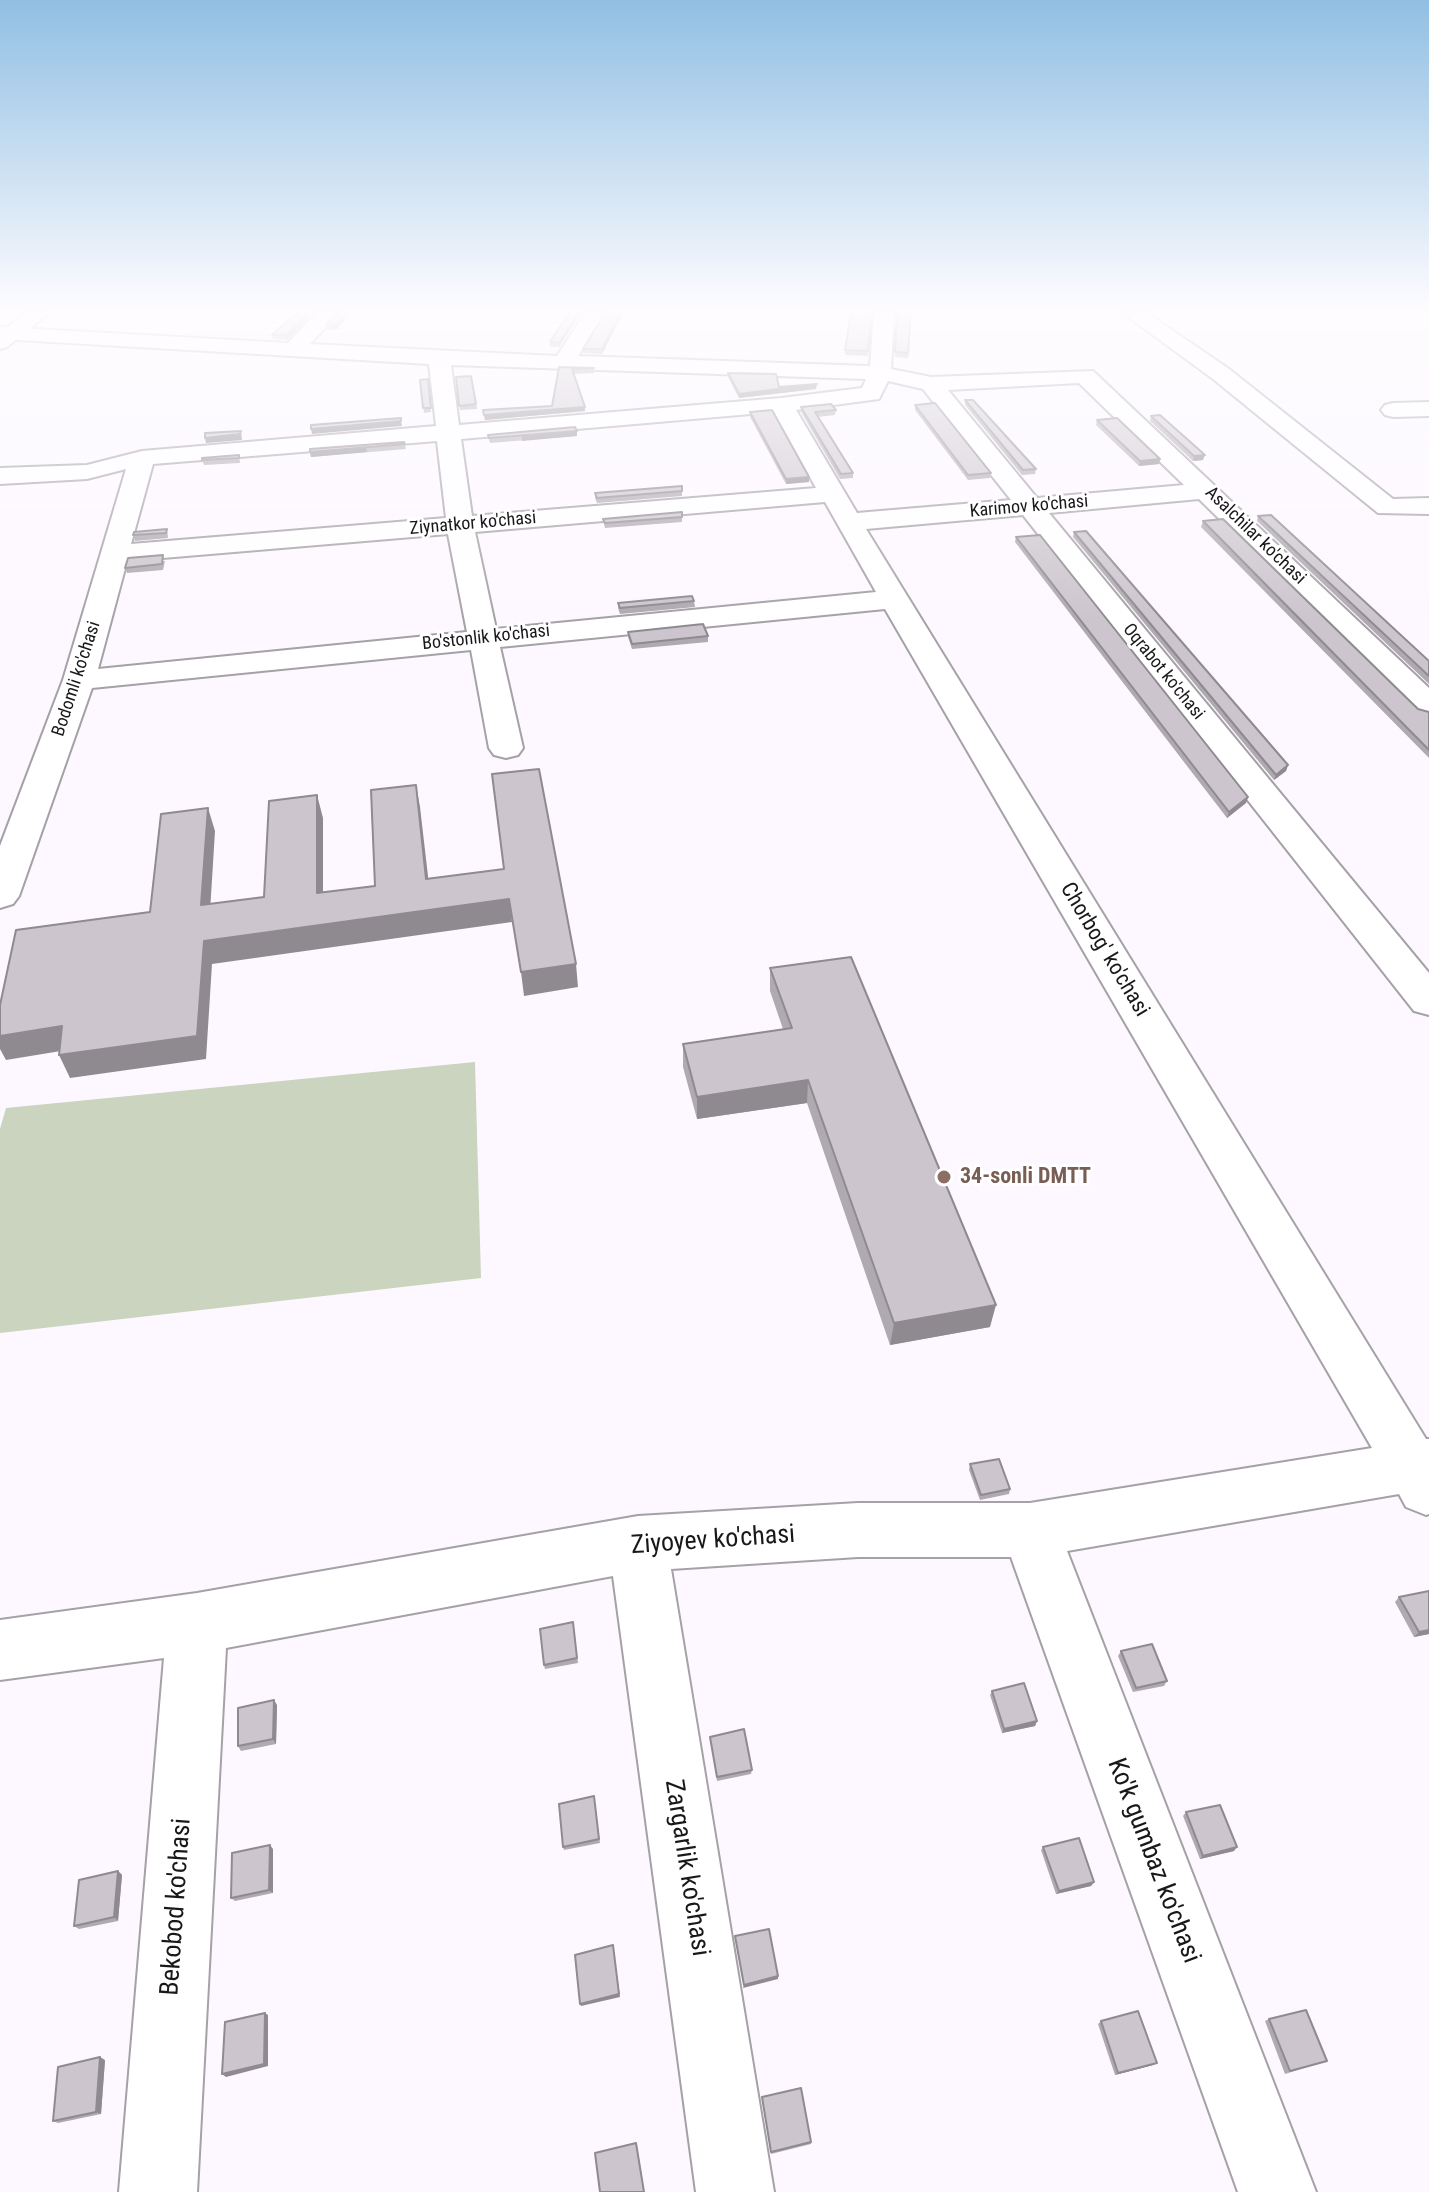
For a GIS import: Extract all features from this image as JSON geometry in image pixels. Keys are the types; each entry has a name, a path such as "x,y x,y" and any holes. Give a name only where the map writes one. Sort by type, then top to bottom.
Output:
{"street":[{"path":"444,415 460,525 506,748"},
{"path":"0,476 87,472 142,458 648,415"},
{"name":"Chorbog' ko'chasi","path":"787,415 894,599 1424,1475"},
{"name":"Oqrabot ko'chasi","path":"956,415 1429,1001"},
{"name":"Asalchilar ko'chasi","path":"1127,415 1429,706"},
{"path":"1273,415 1387,507 1429,506"},
{"name":"Bodomli ko'chasi","path":"0,896 79,680 142,458"},
{"name":"Karimov ko'chasi","path":"841,508 1029,507 1208,491"},
{"name":"Ziynatkor ko'chasi","path":"114,554 460,525 841,508"},
{"name":"Bo'stonlik ko'chasi","path":"79,680 894,599"},
{"name":"Ziyoyev ko'chasi","path":"0,1650 197,1623 638,1544 858,1530 1030,1530 1424,1475"},
{"name":"Ko'k gumbaz ko'chasi","path":"1030,1530 1277,2192"},
{"name":"Zargarlik ko'chasi","path":"638,1544 735,2192"},
{"name":"Bekobod ko'chasi","path":"158,2192 197,1623"}],"green space":[{"path":"475,1062 481,1278 0,1333 0,1129 6,1108"}],"building":[{"path":"752,415 775,415 809,477 786,479"},
{"path":"806,415 817,415 853,473 841,474"},
{"path":"923,415 945,415 991,473 968,475"},
{"path":"978,415 987,415 1036,469 1023,470"},
{"path":"1160,415 1205,455 1194,456 1151,416"},
{"path":"401,418 401,421 311,429 311,425"},
{"path":"1117,418 1160,459 1140,461 1097,420"},
{"path":"575,427 577,431 489,438 488,435"},
{"path":"241,431 240,434 205,438 205,433"},
{"path":"405,444 310,452 310,449"},
{"path":"239,455 239,458 202,460 202,458"},
{"path":"682,486 682,491 597,498 595,493"},
{"path":"682,512 682,517 605,523 603,519"},
{"path":"1271,515 1429,661 1429,676 1258,516"},
{"path":"1223,519 1418,709 1429,712 1429,750 1203,521"},
{"path":"167,529 166,533 133,535 134,532"},
{"path":"1086,531 1288,765 1276,775 1074,532"},
{"path":"1040,535 1248,797 1229,812 1016,537"},
{"path":"163,555 162,564 125,568 128,558"},
{"path":"692,596 694,601 620,608 618,603"},
{"path":"703,624 708,636 632,644 628,632"},
{"path":"539,769 576,964 521,972 509,899 204,941 197,1036 59,1055 62,1026 0,1036 0,1005 16,930 150,912 161,814 208,808 201,905 264,897 269,801 317,795 317,893 375,886 371,790 416,785 426,879 504,869 492,774"},
{"path":"851,957 996,1305 894,1323 808,1080 697,1097 683,1044 792,1028 770,968"},
{"path":"999,1459 1010,1489 981,1495 970,1464"},
{"path":"1429,1591 1429,1630 1419,1632 1399,1597"},
{"path":"573,1622 577,1658 544,1665 540,1629"},
{"path":"1152,1644 1167,1681 1136,1688 1121,1651"},
{"path":"1024,1683 1037,1721 1004,1729 992,1691"},
{"path":"274,1700 273,1739 238,1746 238,1708"},
{"path":"744,1729 752,1770 717,1777 710,1737"},
{"path":"594,1796 599,1839 563,1847 559,1804"},
{"path":"1220,1805 1237,1847 1203,1856 1186,1812"},
{"path":"1079,1838 1094,1882 1059,1891 1043,1847"},
{"path":"270,1845 269,1890 231,1898 232,1853"},
{"path":"118,1871 114,1917 74,1926 79,1880"},
{"path":"769,1929 778,1976 744,1985 735,1936"},
{"path":"613,1945 619,1994 580,2004 575,1955"},
{"path":"1306,2010 1327,2061 1290,2071 1269,2019"},
{"path":"1138,2011 1157,2063 1118,2073 1101,2021"},
{"path":"265,2013 264,2064 222,2074 225,2022"},
{"path":"100,2057 96,2112 53,2121 58,2067"},
{"path":"801,2088 811,2142 771,2152 762,2097"},
{"path":"636,2143 644,2192 600,2192 595,2153"}],"place":[{"name":"34-sonli DMTT","path":"944,1177"}]}
